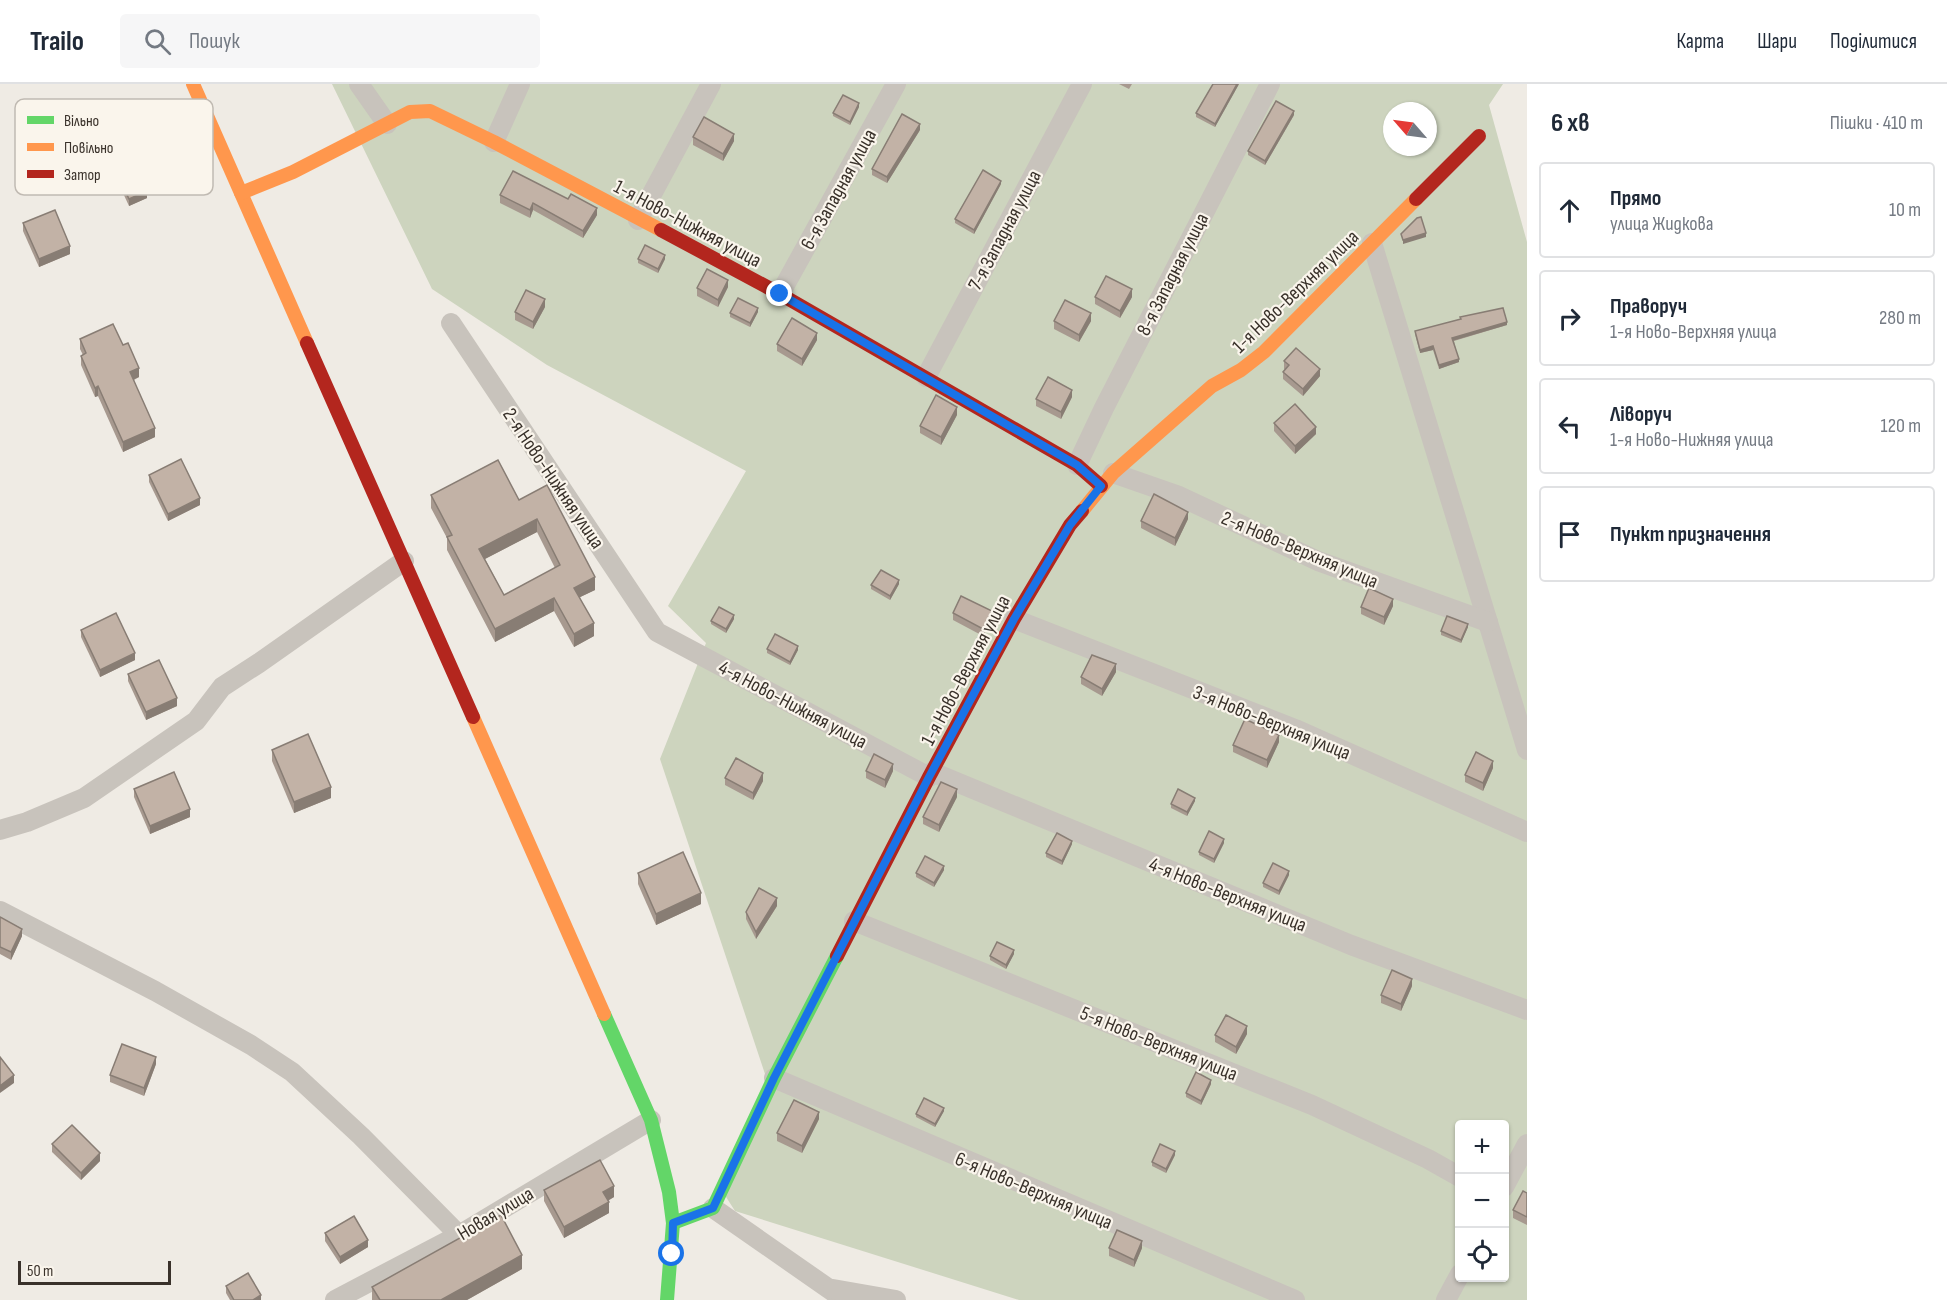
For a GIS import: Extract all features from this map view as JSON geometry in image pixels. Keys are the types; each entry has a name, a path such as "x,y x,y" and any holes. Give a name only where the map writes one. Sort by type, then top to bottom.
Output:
{"street":[{"path":"194,84 200,99"},
{"path":"359,84 387,124"},
{"path":"494,142 520,84"},
{"path":"638,220 711,84"},
{"name":"6-я Западная улица","path":"780,294 896,84"},
{"name":"7-я Западная улица","path":"926,377 1082,84"},
{"name":"8-я Западная улица","path":"1077,465 1270,84"},
{"name":"1-я Ново-Нижняя улица","path":"241,194 293,172 410,112 430,111 494,142 780,294 1107,480"},
{"path":"213,128 651,1120 669,1192 673,1223 667,1300"},
{"name":"1-я Ново-Верхняя улица","path":"713,1208 774,1078 854,921 1014,619 1070,525 1107,480 1212,386 1241,370 1264,352 1479,136"},
{"path":"1372,243 1527,750"},
{"name":"2-я Ново-Нижняя улица","path":"451,323 657,632"},
{"name":"2-я Ново-Верхняя улица","path":"1107,480 1179,496 1318,561 1488,621"},
{"path":"0,830 27,822 84,798 196,721 222,687 404,561"},
{"name":"3-я Ново-Верхняя улица","path":"1014,619 1294,729 1527,831"},
{"name":"4-я Ново-Нижняя улица","path":"657,632 931,775"},
{"name":"4-я Ново-Верхняя улица","path":"931,775 1351,945 1527,1010"},
{"path":"0,911 155,991 251,1045 292,1072 361,1136 459,1235"},
{"name":"5-я Ново-Верхняя улица","path":"854,921 1312,1105 1455,1174"},
{"name":"6-я Ново-Верхняя улица","path":"774,1078 1295,1300"},
{"name":"Новая улица","path":"335,1300 459,1235 651,1120"},
{"path":"1509,1178 1527,1144"},
{"path":"673,1223 713,1208 845,1300"},
{"path":"1446,1300 1456,1282"},
{"path":"827,1288 896,1300"}],"green space":[{"path":"332,84 1503,84 1489,105 1527,242 1527,1300 1019,1300 735,1211 721,1189 768,1083 660,759 706,643 668,606 746,471 547,365 432,289"}],"building":[{"path":"1213,84 1237,84 1215,124 1196,113"},
{"path":"843,95 859,103 850,122 833,113"},
{"path":"1276,101 1294,111 1265,161 1248,151"},
{"path":"902,114 920,124 887,177 872,169"},
{"path":"704,117 734,134 723,154 693,137"},
{"path":"983,170 1001,181 974,230 955,219"},
{"path":"513,171 568,199 571,194 597,208 583,231 533,203 530,210 500,195"},
{"path":"55,210 70,246 39,259 23,223"},
{"path":"1421,217 1426,233 1403,240 1401,234 1417,218"},
{"path":"645,245 665,255 658,269 638,259"},
{"path":"707,269 728,280 718,300 697,288"},
{"path":"1106,276 1132,289 1120,311 1095,297"},
{"path":"526,290 545,299 533,322 515,312"},
{"path":"738,298 758,308 750,323 730,313"},
{"path":"1065,300 1091,313 1079,335 1054,321"},
{"path":"1503,308 1507,322 1452,338 1459,359 1439,365 1433,346 1420,350 1415,331 1461,319 1460,317"},
{"path":"792,318 817,333 802,359 777,344"},
{"path":"113,324 123,345 128,343 139,368 130,372 155,428 123,442 98,386 95,388 81,356 86,353 80,339"},
{"path":"1296,348 1320,369 1303,389 1283,372 1289,365 1284,361"},
{"path":"1048,377 1072,390 1061,412 1036,399"},
{"path":"936,395 957,407 941,437 920,426"},
{"path":"1295,404 1316,427 1295,446 1274,423"},
{"path":"181,459 200,498 168,514 149,475"},
{"path":"498,460 519,500 547,485 595,577 574,588 594,623 574,634 554,598 495,629 447,537 452,535 431,495","holes":["537,519 560,565 504,595 479,549"]},
{"path":"1154,494 1188,512 1175,538 1141,521"},
{"path":"881,570 899,580 890,596 871,585"},
{"path":"1369,588 1393,599 1384,617 1361,607"},
{"path":"961,596 992,611 983,629 953,613"},
{"path":"719,607 734,615 726,629 711,621"},
{"path":"116,613 135,653 100,670 81,630"},
{"path":"1447,616 1468,624 1461,640 1441,631"},
{"path":"775,634 798,646 790,662 767,649"},
{"path":"1092,655 1116,664 1102,689 1081,677"},
{"path":"159,660 177,698 146,712 128,674"},
{"path":"1245,719 1279,735 1267,760 1233,745"},
{"path":"308,734 331,787 294,802 272,750"},
{"path":"1476,752 1493,761 1483,783 1465,775"},
{"path":"874,754 893,764 885,780 866,771"},
{"path":"736,758 763,773 753,793 725,778"},
{"path":"174,772 190,809 150,826 134,789"},
{"path":"941,782 957,789 939,825 923,817"},
{"path":"1178,789 1195,798 1187,812 1171,804"},
{"path":"1209,831 1224,839 1214,859 1199,852"},
{"path":"1057,833 1072,841 1062,861 1046,853"},
{"path":"683,852 701,893 656,914 638,873"},
{"path":"925,856 944,866 934,883 916,873"},
{"path":"1273,863 1289,871 1279,891 1263,883"},
{"path":"759,888 777,898 756,932 746,912"},
{"path":"0,917 22,929 11,952 0,947"},
{"path":"997,942 1014,950 1006,965 990,956"},
{"path":"1392,970 1412,979 1401,1004 1381,995"},
{"path":"1226,1015 1247,1026 1236,1047 1215,1035"},
{"path":"122,1044 156,1057 144,1088 110,1075"},
{"path":"0,1057 14,1075 0,1086"},
{"path":"1196,1072 1211,1080 1201,1101 1186,1093"},
{"path":"924,1098 944,1108 935,1124 916,1114"},
{"path":"794,1100 819,1112 802,1146 777,1133"},
{"path":"72,1125 100,1153 81,1173 52,1144"},
{"path":"1160,1144 1175,1151 1166,1169 1152,1162"},
{"path":"600,1160 614,1186 603,1192 609,1202 564,1227 544,1190"},
{"path":"1523,1191 1527,1193 1527,1217 1513,1210"},
{"path":"501,1215 522,1255 441,1300 380,1300 372,1287"},
{"path":"354,1216 368,1240 340,1257 325,1233"},
{"path":"1117,1230 1142,1241 1134,1260 1109,1248"},
{"path":"248,1273 261,1295 253,1300 234,1300 226,1286"}],"traffic: fast":[{"path":"673,1223 713,1208 774,1078 837,956"},
{"path":"604,1014 651,1120 669,1192 673,1223 667,1300"}],"traffic: slow":[{"path":"193,84 200,99"},
{"path":"241,193 293,172 410,112 430,111 661,230"},
{"path":"213,129 307,343"},
{"path":"1082,511 1113,473 1212,386 1241,370 1264,352 1416,199"},
{"path":"473,717 604,1014"}],"traffic: jam":[{"path":"1416,199 1479,136"},
{"path":"661,230 780,294 1077,465 1101,486"},
{"path":"307,343 473,717"},
{"path":"837,956 1014,619 1070,525 1082,511"}],"route":[{"path":"672,1254 673,1223 713,1208 774,1078 929,777 1014,619 1070,525 1101,486 1077,465 780,294"}]}
